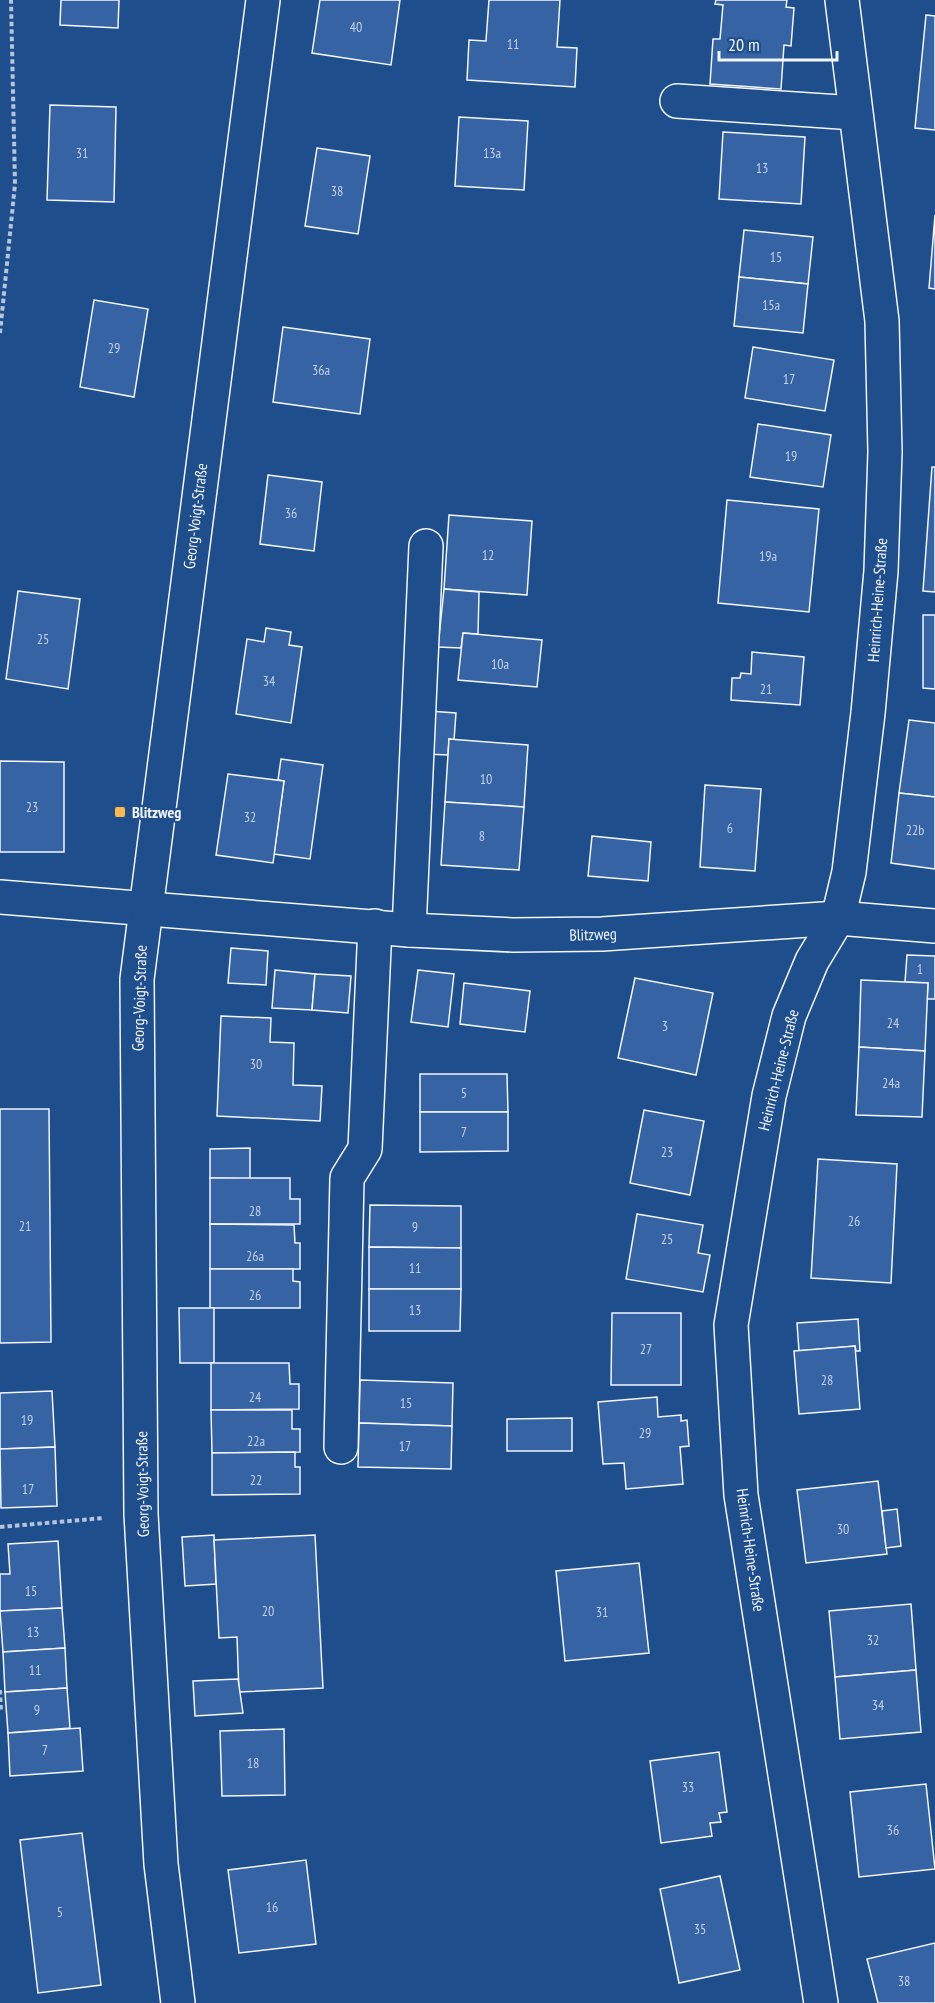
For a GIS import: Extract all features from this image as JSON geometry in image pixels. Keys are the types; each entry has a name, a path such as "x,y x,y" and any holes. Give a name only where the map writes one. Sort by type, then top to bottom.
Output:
{"street":[{"name":"Georg-Voigt-Straße","path":"178,2003 161,1864 141,1514 136,980 263,0"},
{"name":"Heinrich-Heine-Straße","path":"821,2003 741,1495 731,1325 769,1096 780,1050 789,1016 812,961 838,918 849,872 868,713 881,571 885,452 882,321 842,0"},
{"path":"677,102 855,113"},
{"path":"409,930 426,546"},
{"name":"Blitzweg","path":"0,897 145,906 409,930 513,935 602,934 838,918 935,926"},
{"path":"341,1447 347,1178 365,1149 375,926"}],"path":[{"path":"0,333 15,184 11,0"},
{"path":"0,1527 141,1514"},
{"path":"0,1690 1,1712"}],"building":[{"path":"61,0 119,0 118,28 60,25"},
{"path":"320,0 400,0 391,65 312,53"},
{"path":"489,0 560,0 557,47 577,48 575,87 467,80 469,40 486,41"},
{"path":"716,0 787,0 786,7 794,8 791,46 784,45 781,89 710,84 713,39 720,39 723,5 715,4"},
{"path":"926,15 935,16 935,130 915,128"},
{"path":"50,105 116,107 114,202 47,200"},
{"path":"459,117 528,121 524,190 455,186"},
{"path":"723,132 805,137 801,204 719,199"},
{"path":"317,148 370,156 358,234 305,226"},
{"path":"935,215 935,289 929,288"},
{"path":"744,230 813,237 808,284 739,277"},
{"path":"739,277 808,284 803,333 734,326"},
{"path":"94,300 148,309 134,397 80,387"},
{"path":"283,327 370,339 360,414 273,402"},
{"path":"753,347 834,360 825,411 745,398"},
{"path":"758,424 831,435 823,487 750,477"},
{"path":"932,467 935,467 935,592 923,591"},
{"path":"268,475 322,482 314,551 260,544"},
{"path":"727,500 819,509 809,612 718,603"},
{"path":"449,515 532,521 527,595 444,589"},
{"path":"444,589 479,592 478,634 463,633 461,648 438,647"},
{"path":"18,591 80,599 68,689 6,679"},
{"path":"923,615 935,615 935,689 923,688"},
{"path":"266,628 291,632 289,645 302,647 291,723 236,714 247,639 264,642"},
{"path":"463,633 542,640 537,687 458,680"},
{"path":"752,652 804,657 800,705 731,700 732,678 740,678 741,673 751,674"},
{"path":"429,711 456,713 454,740 449,739 448,755 426,754"},
{"path":"909,720 935,723 935,797 899,793"},
{"path":"449,739 528,745 524,807 445,802"},
{"path":"281,759 323,765 310,859 274,854 284,781 278,780"},
{"path":"0,761 64,762 64,852 0,852"},
{"path":"228,774 284,781 273,863 216,855"},
{"path":"705,785 761,789 755,871 700,867"},
{"path":"899,793 935,797 935,869 891,863"},
{"path":"445,802 524,807 519,870 441,865"},
{"path":"592,836 651,842 648,881 588,876"},
{"path":"231,948 268,951 266,985 228,983"},
{"path":"907,955 935,956 935,999 927,999 928,983 905,982"},
{"path":"275,970 315,974 312,1010 272,1008"},
{"path":"418,970 454,974 448,1027 411,1022"},
{"path":"315,974 351,976 348,1013 312,1010"},
{"path":"635,978 713,993 696,1075 618,1058"},
{"path":"861,980 928,983 925,1051 859,1047"},
{"path":"464,983 530,991 525,1032 460,1024"},
{"path":"221,1016 271,1018 270,1042 294,1043 293,1085 322,1086 320,1121 217,1116"},
{"path":"859,1047 925,1051 922,1117 856,1115"},
{"path":"420,1074 507,1074 508,1112 420,1112"},
{"path":"0,1109 49,1109 51,1342 0,1343"},
{"path":"644,1110 704,1121 690,1195 630,1183"},
{"path":"420,1112 508,1112 508,1151 420,1152"},
{"path":"250,1148 250,1179 210,1178 210,1149"},
{"path":"818,1159 897,1164 891,1283 811,1278"},
{"path":"210,1178 290,1178 290,1199 300,1199 300,1224 210,1224"},
{"path":"370,1205 461,1206 461,1248 369,1247"},
{"path":"637,1214 703,1225 698,1253 710,1255 703,1292 626,1279"},
{"path":"210,1224 294,1225 295,1243 300,1243 300,1269 210,1269"},
{"path":"369,1247 461,1248 461,1289 369,1289"},
{"path":"210,1269 293,1269 293,1281 300,1282 300,1308 210,1308"},
{"path":"369,1289 461,1289 460,1331 369,1331"},
{"path":"179,1308 214,1308 214,1363 180,1363"},
{"path":"612,1313 681,1313 681,1385 611,1385"},
{"path":"858,1319 860,1351 856,1351 855,1346 799,1351 797,1323"},
{"path":"855,1346 860,1409 799,1414 794,1351"},
{"path":"211,1363 289,1363 290,1384 299,1384 299,1409 211,1410"},
{"path":"360,1380 453,1383 452,1426 359,1423"},
{"path":"52,1391 55,1447 0,1449 0,1393"},
{"path":"657,1397 658,1417 681,1415 681,1421 687,1420 689,1446 680,1447 683,1484 626,1489 624,1463 603,1464 598,1402"},
{"path":"211,1410 292,1410 292,1429 300,1429 300,1452 212,1453"},
{"path":"572,1418 572,1451 507,1451 507,1419"},
{"path":"359,1423 452,1426 451,1469 358,1467"},
{"path":"55,1447 57,1506 1,1508 0,1449"},
{"path":"295,1452 295,1467 300,1467 300,1494 212,1495 212,1453"},
{"path":"878,1481 887,1554 806,1563 797,1490"},
{"path":"897,1509 901,1546 886,1548 882,1511"},
{"path":"214,1535 216,1584 185,1586 182,1537"},
{"path":"315,1535 323,1688 239,1692 237,1637 219,1638 214,1540"},
{"path":"58,1541 62,1608 0,1611 0,1574 10,1574 8,1544"},
{"path":"639,1563 649,1653 565,1661 556,1571"},
{"path":"911,1604 916,1670 835,1677 829,1611"},
{"path":"62,1608 65,1648 3,1652 0,1611"},
{"path":"65,1648 67,1688 5,1692 3,1652"},
{"path":"916,1670 921,1732 840,1739 835,1677"},
{"path":"238,1679 243,1713 195,1716 193,1681"},
{"path":"67,1688 70,1728 8,1733 5,1692"},
{"path":"80,1728 83,1771 10,1776 8,1733"},
{"path":"284,1729 285,1795 222,1796 220,1731"},
{"path":"719,1752 727,1812 719,1813 721,1822 710,1823 712,1836 661,1843 650,1761"},
{"path":"926,1784 935,1869 859,1877 850,1792"},
{"path":"82,1833 101,1985 38,1993 20,1840"},
{"path":"306,1860 316,1944 239,1953 228,1870"},
{"path":"720,1876 740,1970 679,1983 660,1889"},
{"path":"935,1943 935,2003 878,2003 867,1959"}],"place":[{"name":"Blitzweg","path":"120,812"}]}
